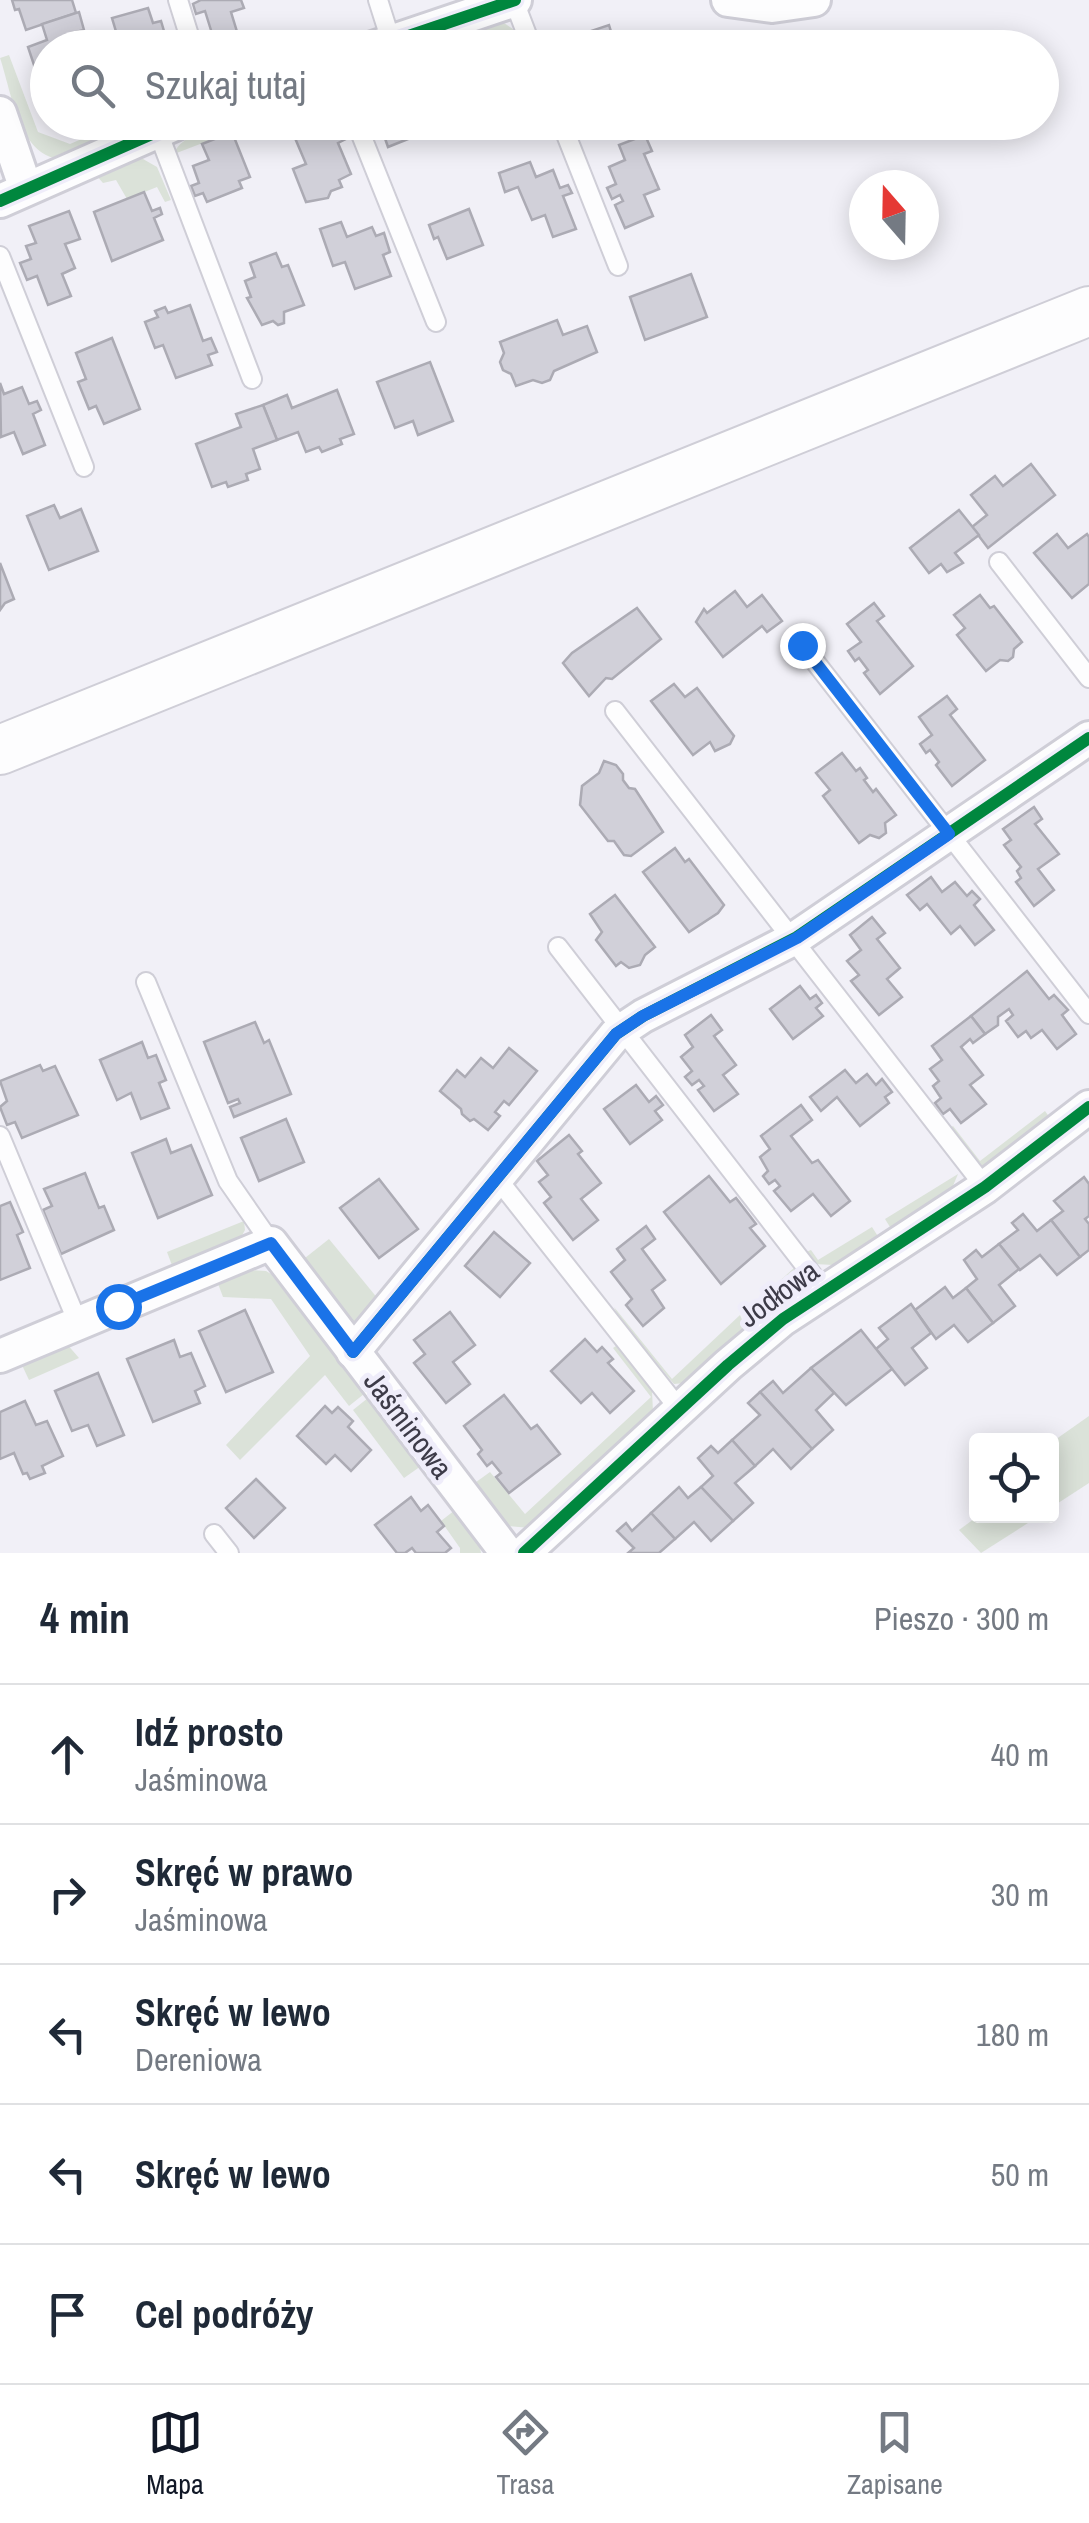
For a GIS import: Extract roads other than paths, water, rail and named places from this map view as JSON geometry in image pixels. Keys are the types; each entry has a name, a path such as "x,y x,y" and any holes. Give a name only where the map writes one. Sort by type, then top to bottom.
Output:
{"main road":[{"path":"0,750 1089,312"}],"street":[{"path":"424,30 514,0"},
{"path":"728,0 772,6 814,0"},
{"path":"0,113 13,195 138,140"},
{"path":"353,1352 622,1029 793,939 1089,738"},
{"name":"Jodłowa","path":"524,1553 760,1338 824,1290 985,1187 1089,1107"},
{"path":"0,1356 271,1243"},
{"name":"Jaśminowa","path":"271,1243 506,1553"}],"lane":[{"path":"178,0 187,30"},
{"path":"378,0 381,30"},
{"path":"514,0 525,30"},
{"path":"172,140 252,379"},
{"path":"363,140 436,322"},
{"path":"569,140 618,266"},
{"path":"0,256 84,467"},
{"path":"999,562 1089,678"},
{"path":"802,645 1089,1014"},
{"path":"615,711 985,1187"},
{"path":"558,948 824,1290"},
{"path":"146,982 228,1181 271,1243"},
{"path":"0,1136 78,1323"},
{"path":"496,1178 680,1410"},
{"path":"214,1534 229,1553"}]}
